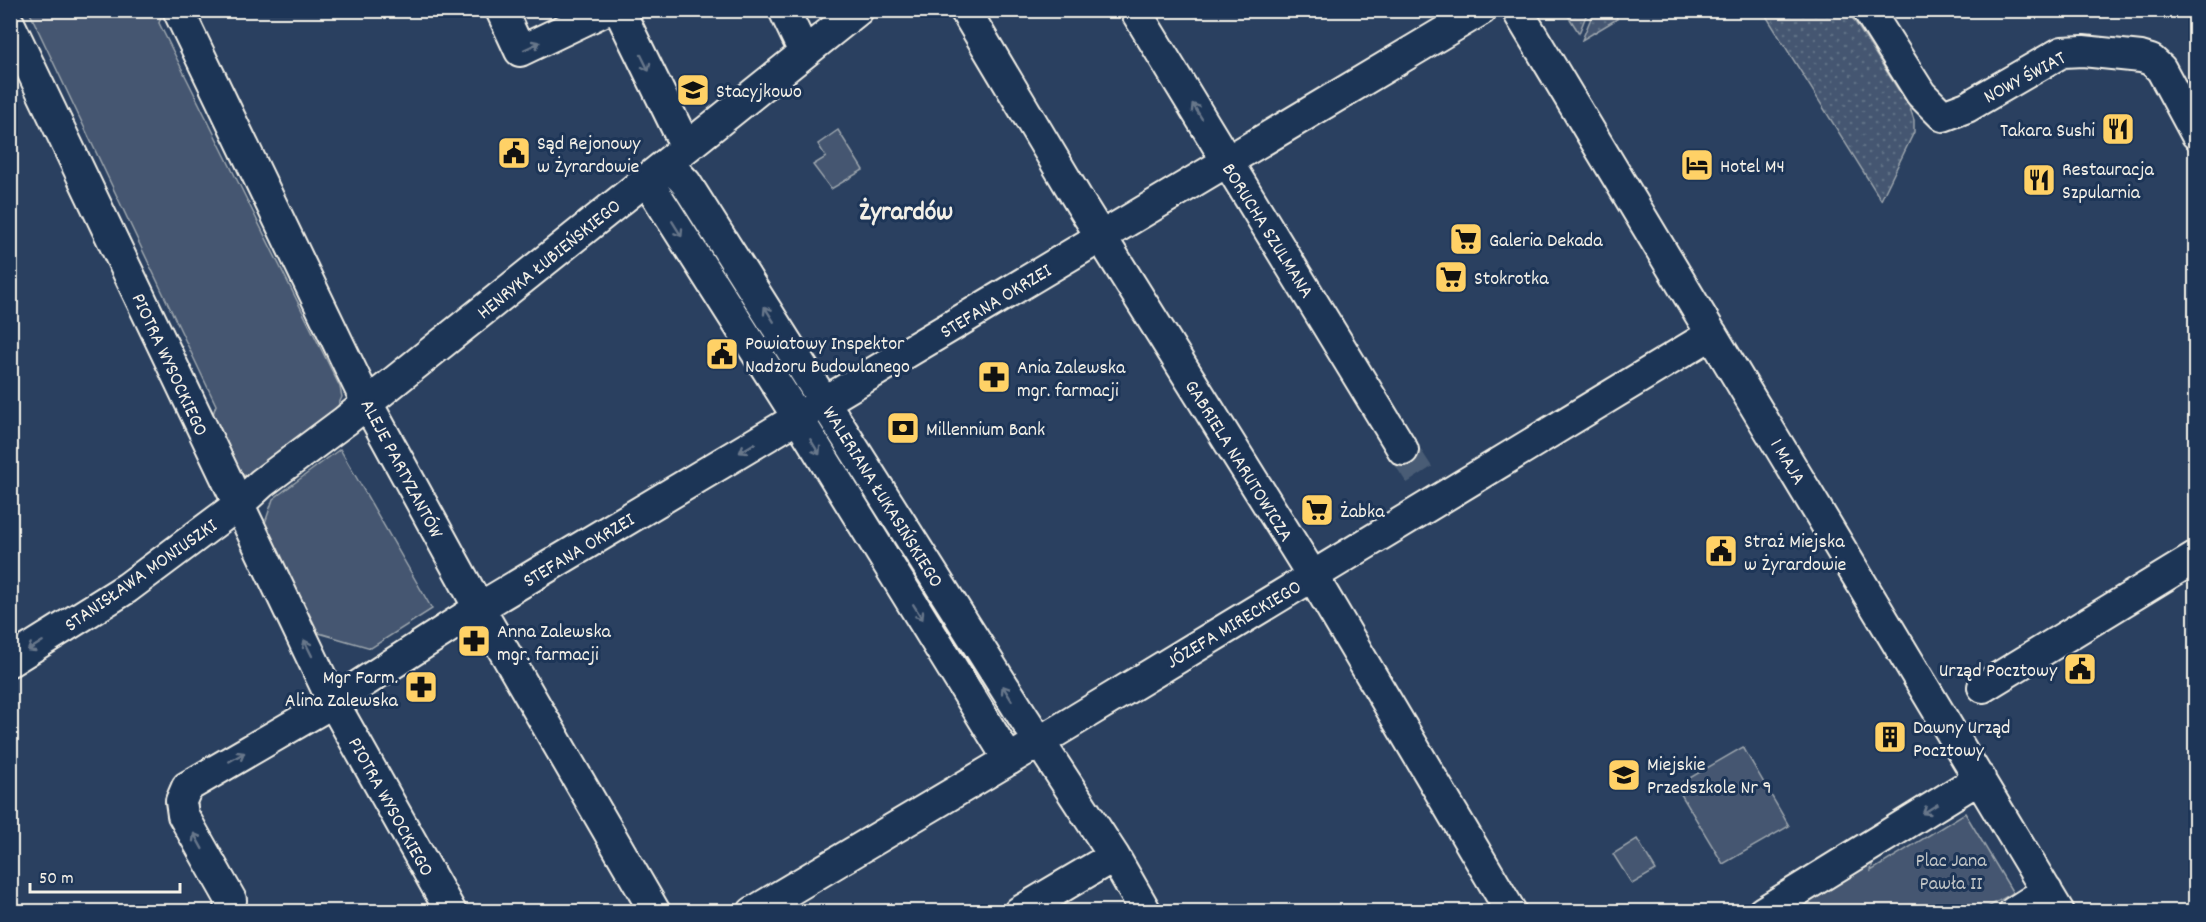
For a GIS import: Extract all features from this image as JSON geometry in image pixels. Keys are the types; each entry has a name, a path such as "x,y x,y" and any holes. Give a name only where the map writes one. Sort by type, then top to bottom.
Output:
{"street":[{"name":"ALEJE PARTYZANTÓW","path":"178,10 368,403 478,608 655,912"},
{"path":"501,10 520,51 606,10"},
{"path":"619,10 667,163"},
{"path":"784,10 804,52"},
{"name":"HENRYKA ŁUBIEŃSKIEGO","path":"238,505 262,483 368,403 858,10"},
{"name":"GABRIELA NARUTOWICZA","path":"965,10 1101,236 1312,574 1502,909"},
{"name":"BORUCHA SZULMANA","path":"1135,10 1403,450"},
{"name":"STEFANA OKRZEI","path":"478,608 1481,10"},
{"name":"1 MAJA","path":"1517,10 2053,901"},
{"name":"NOWY ŚWIAT","path":"1868,10 1921,94 1943,116 1967,107 2062,52 2083,51 2151,60 2161,69 2196,134"},
{"name":"PIOTRA WYSOCKIEGO","path":"10,25 333,702 451,912"},
{"name":"WALERIANA ŁUKASIŃSKIEGO","path":"667,163 686,183 1114,856 1146,912"},
{"name":"WALERIANA ŁUKASIŃSKIEGO","path":"667,163 798,418 1009,760"},
{"name":"JÓZEFA MIRECKIEGO","path":"753,912 1009,760 1312,574 1428,490 1712,334"},
{"name":"STANISŁAWA MONIUSZKI","path":"10,661 127,588 238,505"},
{"path":"1940,712 2196,557"},
{"path":"230,912 231,900 183,815 181,801 187,787 333,702 478,608"},
{"path":"1763,912 1980,778"},
{"path":"1018,912 1114,856"},
{"path":"2014,912 2053,901"}],"green space":[{"path":"29,11 163,11 159,23 340,387 342,397 337,408 256,476 243,475 234,464 212,417 216,405"},
{"path":"1565,11 1588,11 1579,33"},
{"path":"1594,11 1616,11 1617,19 1582,40"},
{"path":"1763,11 1848,11 1910,108 1914,120 1914,132 1881,200"},
{"path":"838,130 863,170 831,189 813,165 826,157 818,144"},
{"path":"340,449 432,609 371,648 319,633 264,526 273,499"},
{"path":"1743,747 1789,826 1723,864 1676,786"},
{"name":"Plac Jana Pawła II","path":"1965,813 2013,893 1981,911 1778,912 1875,852 1871,871"},
{"path":"1637,839 1656,870 1632,884 1613,854"}],"tunnel":[{"path":"1403,450 1422,479"}],"place":[{"name":"Stacyjkowo","path":"693,90"},
{"name":"Takara Sushi","path":"2118,129"},
{"name":"Sąd Rejonowy w Żyrardowie","path":"514,153"},
{"name":"Hotel M4","path":"1697,165"},
{"name":"Restauracja Szpularnia","path":"2039,180"},
{"name":"Galeria Dekada","path":"1466,239"},
{"name":"Stokrotka","path":"1451,277"},
{"name":"Powiatowy Inspektor Nadzoru Budowlanego","path":"722,354"},
{"name":"Ania Zalewska mgr. farmacji","path":"994,377"},
{"name":"Millennium Bank","path":"903,428"},
{"name":"Żabka","path":"1317,510"},
{"name":"Straż Miejska w Żyrardowie","path":"1721,551"},
{"name":"Anna Zalewska mgr. farmacji","path":"474,641"},
{"name":"Urząd Pocztowy","path":"2080,669"},
{"name":"Mgr Farm. Alina Zalewska","path":"421,687"},
{"name":"Dawny Urząd Pocztowy","path":"1890,737"},
{"name":"Miejskie Przedszkole Nr 9","path":"1624,775"}],"district":[{"name":"Żyrardów","path":"906,210"}]}
